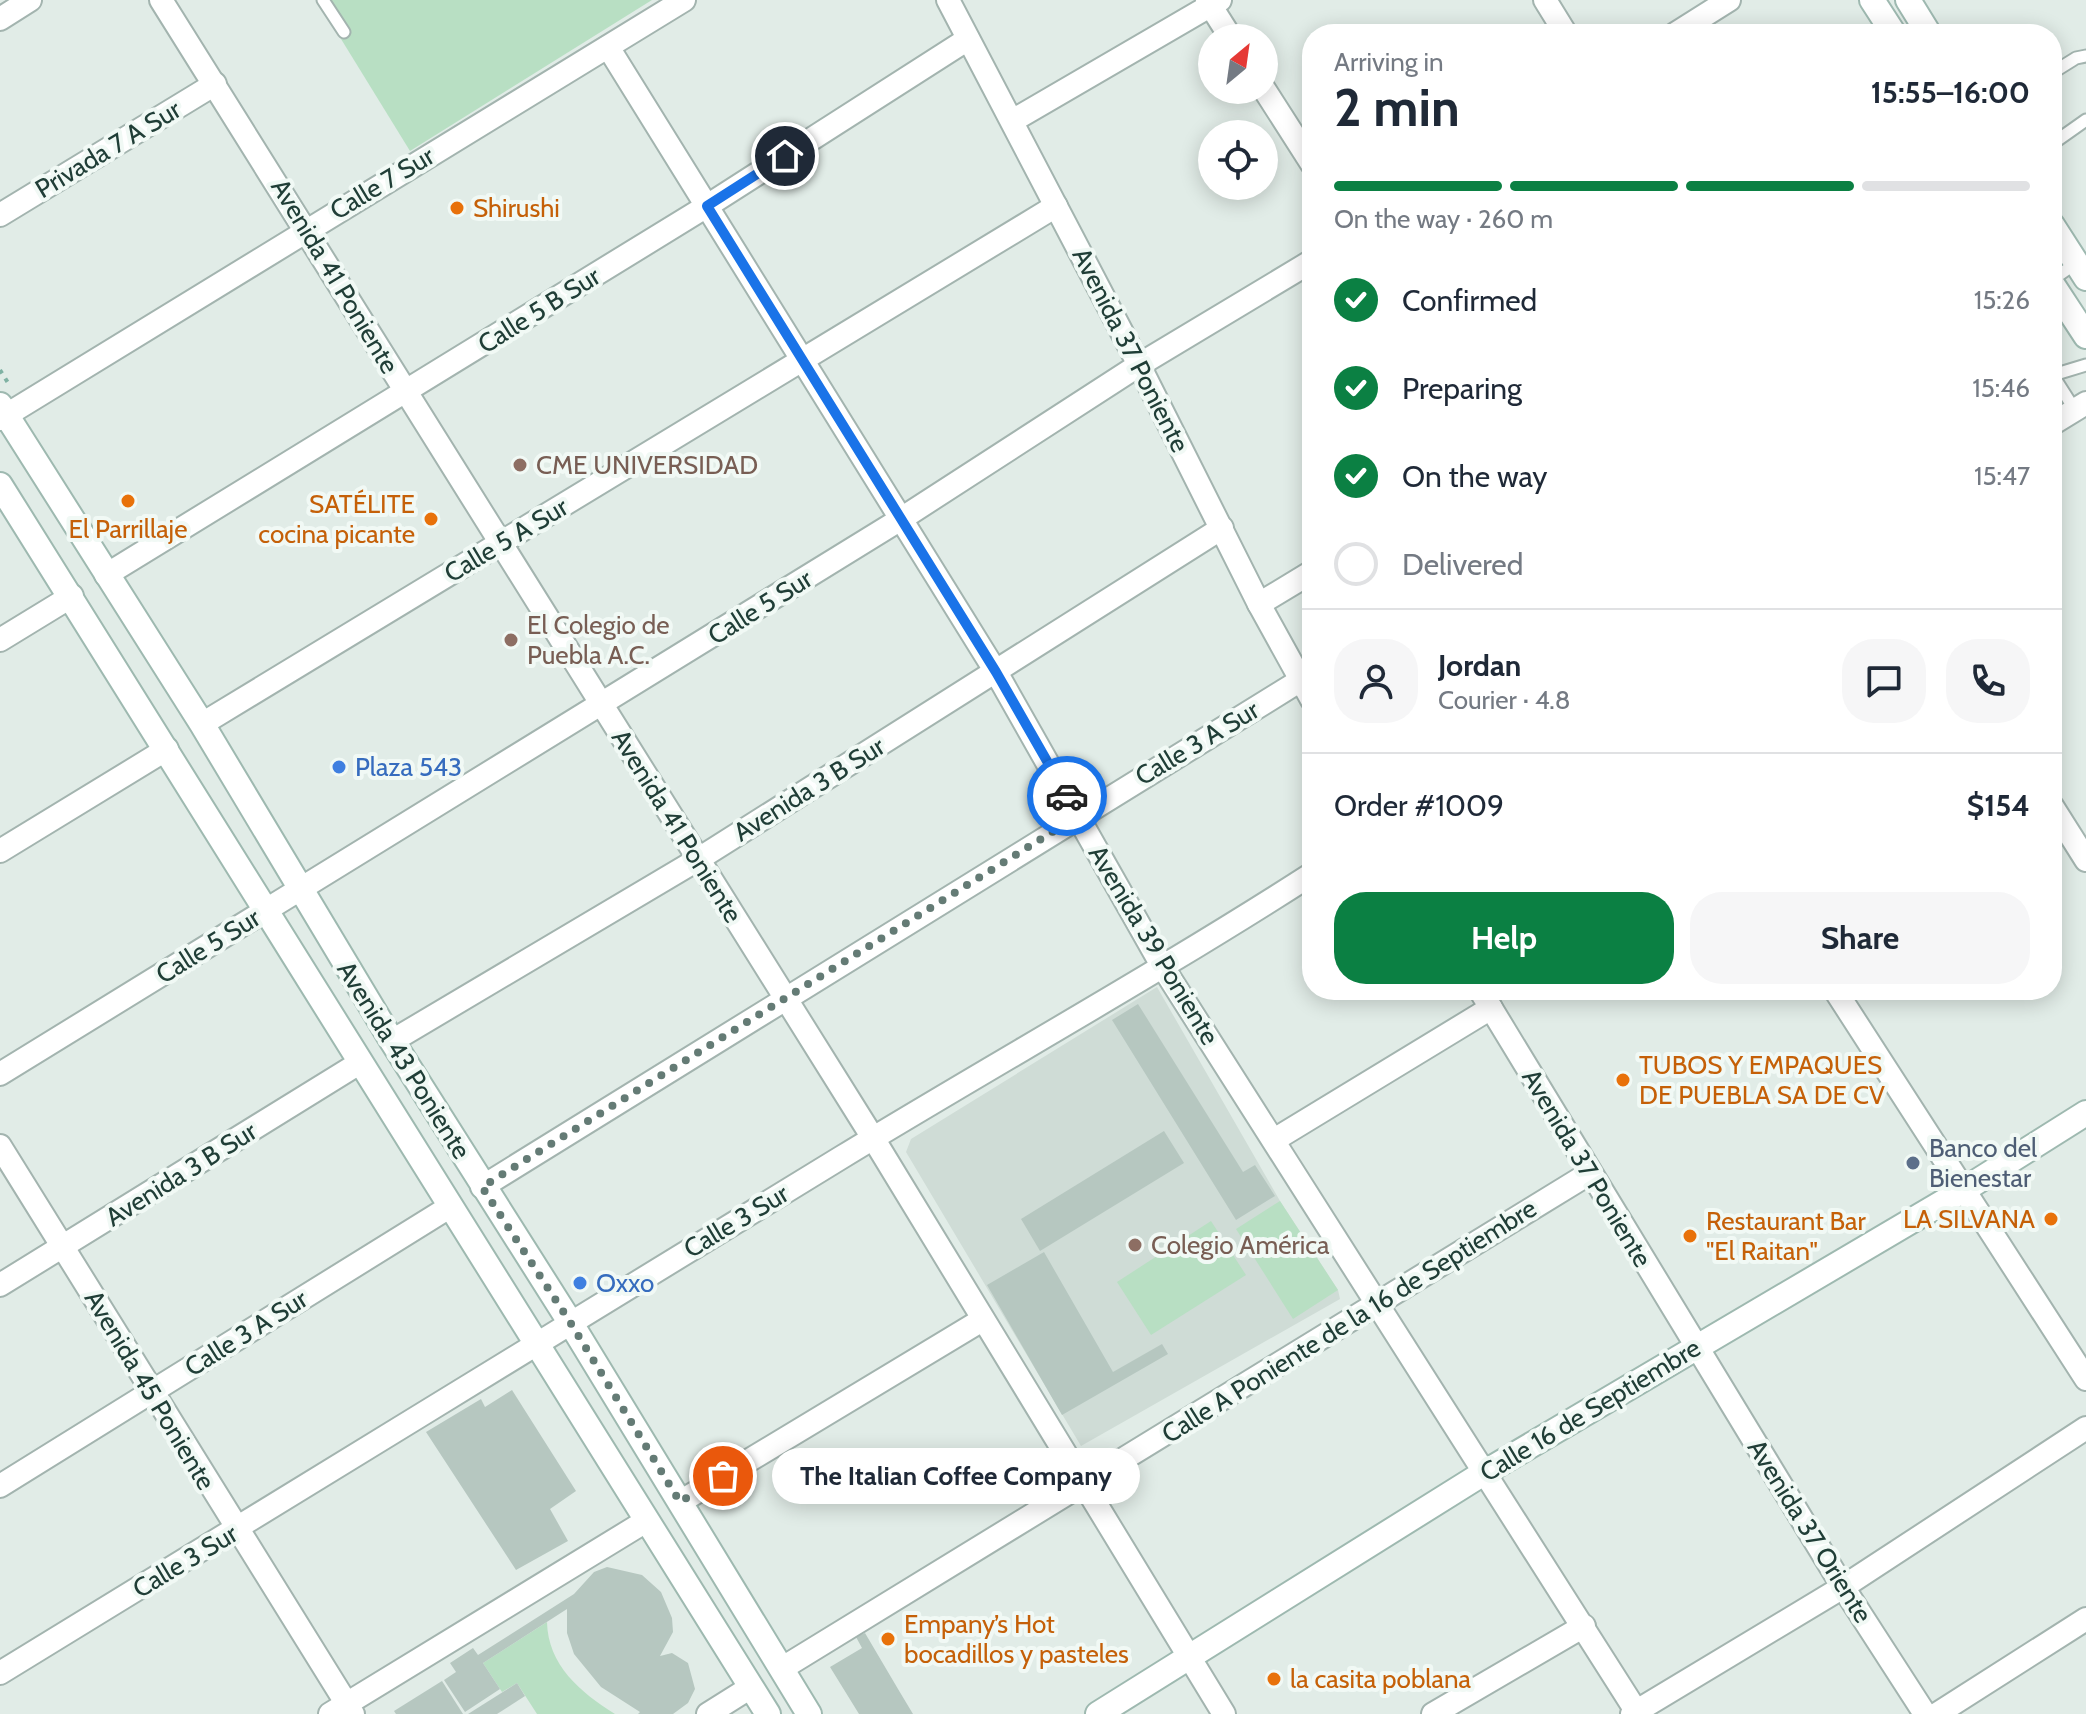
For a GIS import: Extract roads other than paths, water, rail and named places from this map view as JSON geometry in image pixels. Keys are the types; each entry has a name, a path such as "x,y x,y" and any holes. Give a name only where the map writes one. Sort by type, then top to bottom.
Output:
{"main road":[{"path":"1872,0 1888,24"},
{"path":"1908,0 1923,24"},
{"path":"2062,241 2081,271"},
{"path":"2062,298 2086,336"},
{"name":"Avenida 43 Poniente","path":"2,413 202,724 392,1041 570,1322 809,1714"},
{"name":"Avenida 43 Poniente","path":"0,485 768,1714"},
{"name":"Calle 16 de Septiembre","path":"1098,1714 1482,1474 1962,1191 2086,1113"}],"street":[{"path":"0,19 30,0"},
{"name":"Avenida 41 Poniente","path":"161,0 873,1138 1224,1714"},
{"name":"Calle 7 Sur","path":"2,413 684,0"},
{"name":"Avenida 37 Poniente","path":"948,0 1301,680"},
{"path":"1545,0 1560,24"},
{"path":"1691,24 1729,0"},
{"path":"1012,121 1213,2 1224,24"},
{"name":"Calle 5 B Sur","path":"106,575 707,206 968,39"},
{"name":"Avenida 39 Poniente","path":"608,47 996,672 1164,969 1482,1474 1584,1626 1635,1713"},
{"name":"Privada 7 A Sur","path":"0,215 215,84"},
{"path":"1274,104 1302,148"},
{"name":"Calle 5 A Sur","path":"202,724 1056,206"},
{"name":"Calle 5 Sur","path":"0,1074 901,519 1139,365 1302,267"},
{"path":"2062,418 2080,407"},
{"name":"Avenida 3 B Sur","path":"392,1041 697,860 1222,528"},
{"path":"1259,604 1302,578"},
{"path":"0,640 72,596"},
{"name":"Calle 3 A Sur","path":"482,1187 1301,680"},
{"path":"0,851 167,749"},
{"path":"2062,822 2086,860"},
{"name":"Calle 3 Sur","path":"0,1673 873,1138 1164,969 1302,880"},
{"path":"1274,1140 1484,1000"},
{"name":"Avenida 37 Poniente","path":"1486,1000 1696,1346"},
{"path":"1841,1000 2086,1379"},
{"name":"Avenida 3 B Sur","path":"0,1285 361,1062"},
{"name":"Avenida 45 Poniente","path":"0,1146 236,1530 343,1711"},
{"name":"Calle A Poniente de la 16 de Septiembre","path":"781,1669 1590,1173"},
{"name":"Calle 3 A Sur","path":"0,1486 451,1206"},
{"path":"680,1502 982,1320"},
{"name":"Avenida 37 Oriente","path":"1696,1346 1843,1587 1925,1714"},
{"path":"1635,1713 1843,1587 2086,1428"},
{"path":"343,1711 646,1521"},
{"path":"1937,1714 2086,1619"},
{"path":"1433,1714 1584,1626"},
{"path":"708,1714 751,1687"}],"lane":[{"path":"323,0 344,32"},
{"path":"2062,67 2086,56"},
{"path":"2062,137 2086,120"},
{"path":"2062,278 2081,271"},
{"path":"2062,372 2086,365"},
{"path":"2062,386 2080,407"}],"place":[{"name":"Shirushi","path":"457,208"},
{"name":"CME UNIVERSIDAD","path":"520,465"},
{"name":"El Parrillaje","path":"128,501"},
{"name":"SATÉLITE cocina picante","path":"431,519"},
{"name":"El Colegio de Puebla A.C.","path":"511,640"},
{"name":"Plaza 543","path":"339,767"},
{"name":"TUBOS Y EMPAQUES DE PUEBLA SA DE CV","path":"1623,1080"},
{"name":"Banco del Bienestar","path":"1913,1163"},
{"name":"LA SILVANA","path":"2051,1219"},
{"name":"Restaurant Bar \"El Raitan\"","path":"1690,1236"},
{"name":"Colegio América","path":"1135,1245"},
{"name":"Oxxo","path":"580,1283"},
{"name":"The Italian Coffee Company","path":"723,1476"},
{"name":"Empany’s Hot bocadillos y pasteles","path":"888,1639"},
{"name":"la casita poblana","path":"1274,1679"}]}
